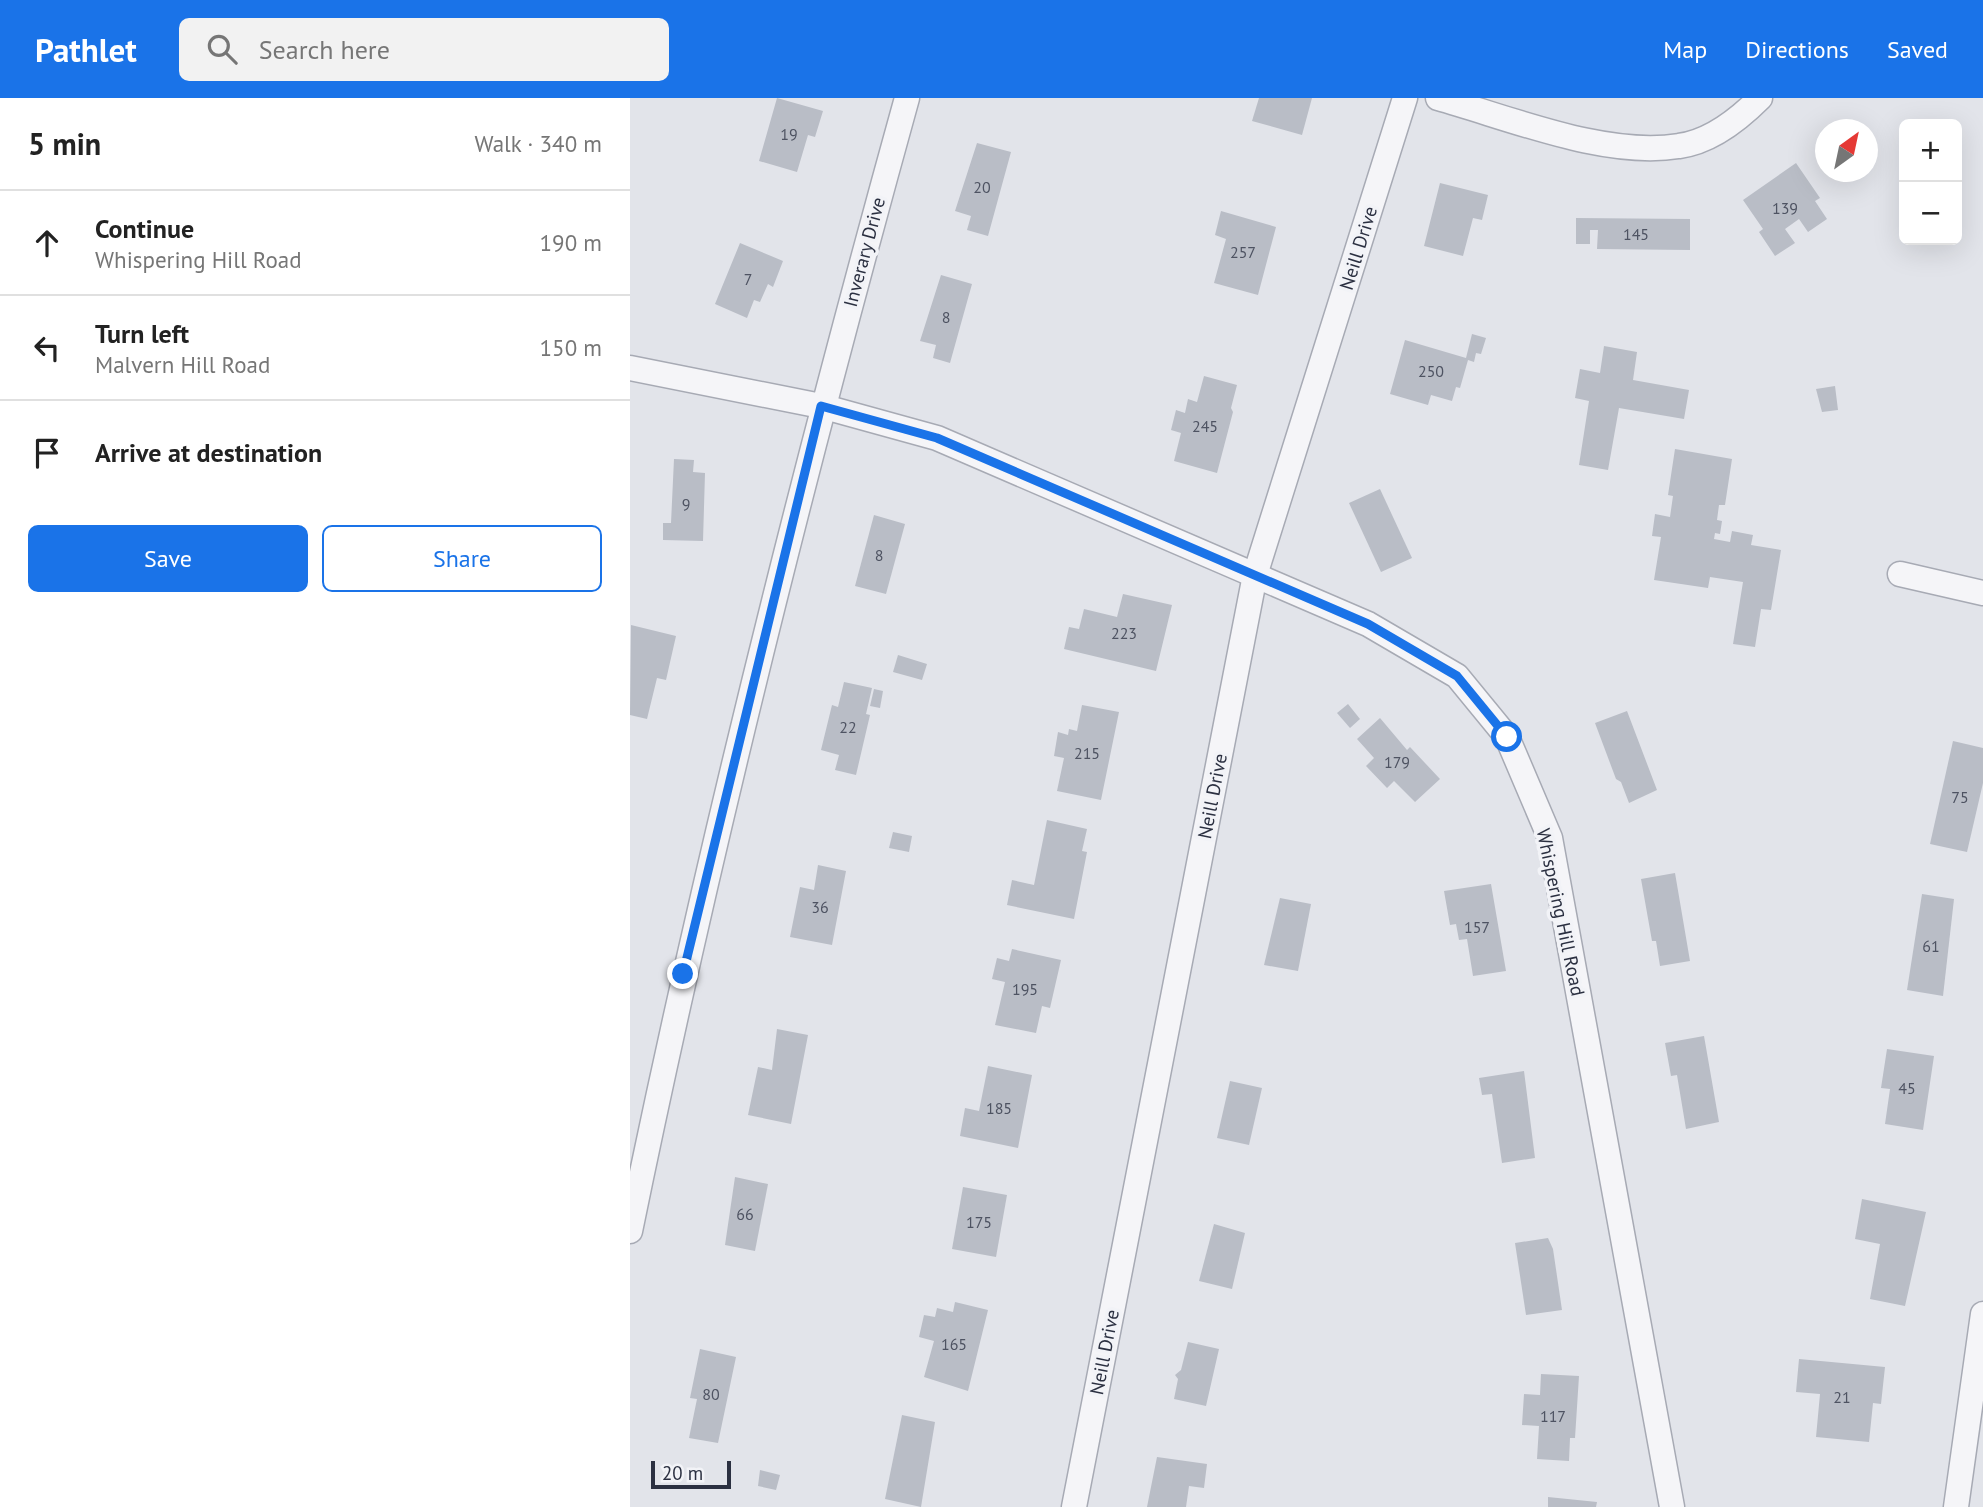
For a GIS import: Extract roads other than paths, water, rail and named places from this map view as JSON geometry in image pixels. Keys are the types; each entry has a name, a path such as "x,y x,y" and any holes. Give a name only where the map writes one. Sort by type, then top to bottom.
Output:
{"street":[{"name":"Inverary Drive","path":"630,1231 683,974 821,406 907,98"},
{"name":"Neill Drive","path":"1074,1507 1255,575 1405,98"},
{"path":"1438,98 1618,148 1681,146 1736,122 1760,98"},
{"name":"Whispering Hill Road","path":"630,368 821,406 937,438 1368,624 1457,676 1507,737 1550,838 1672,1507"},
{"path":"1900,574 1983,593"},
{"path":"1956,1507 1983,1314"}]}
